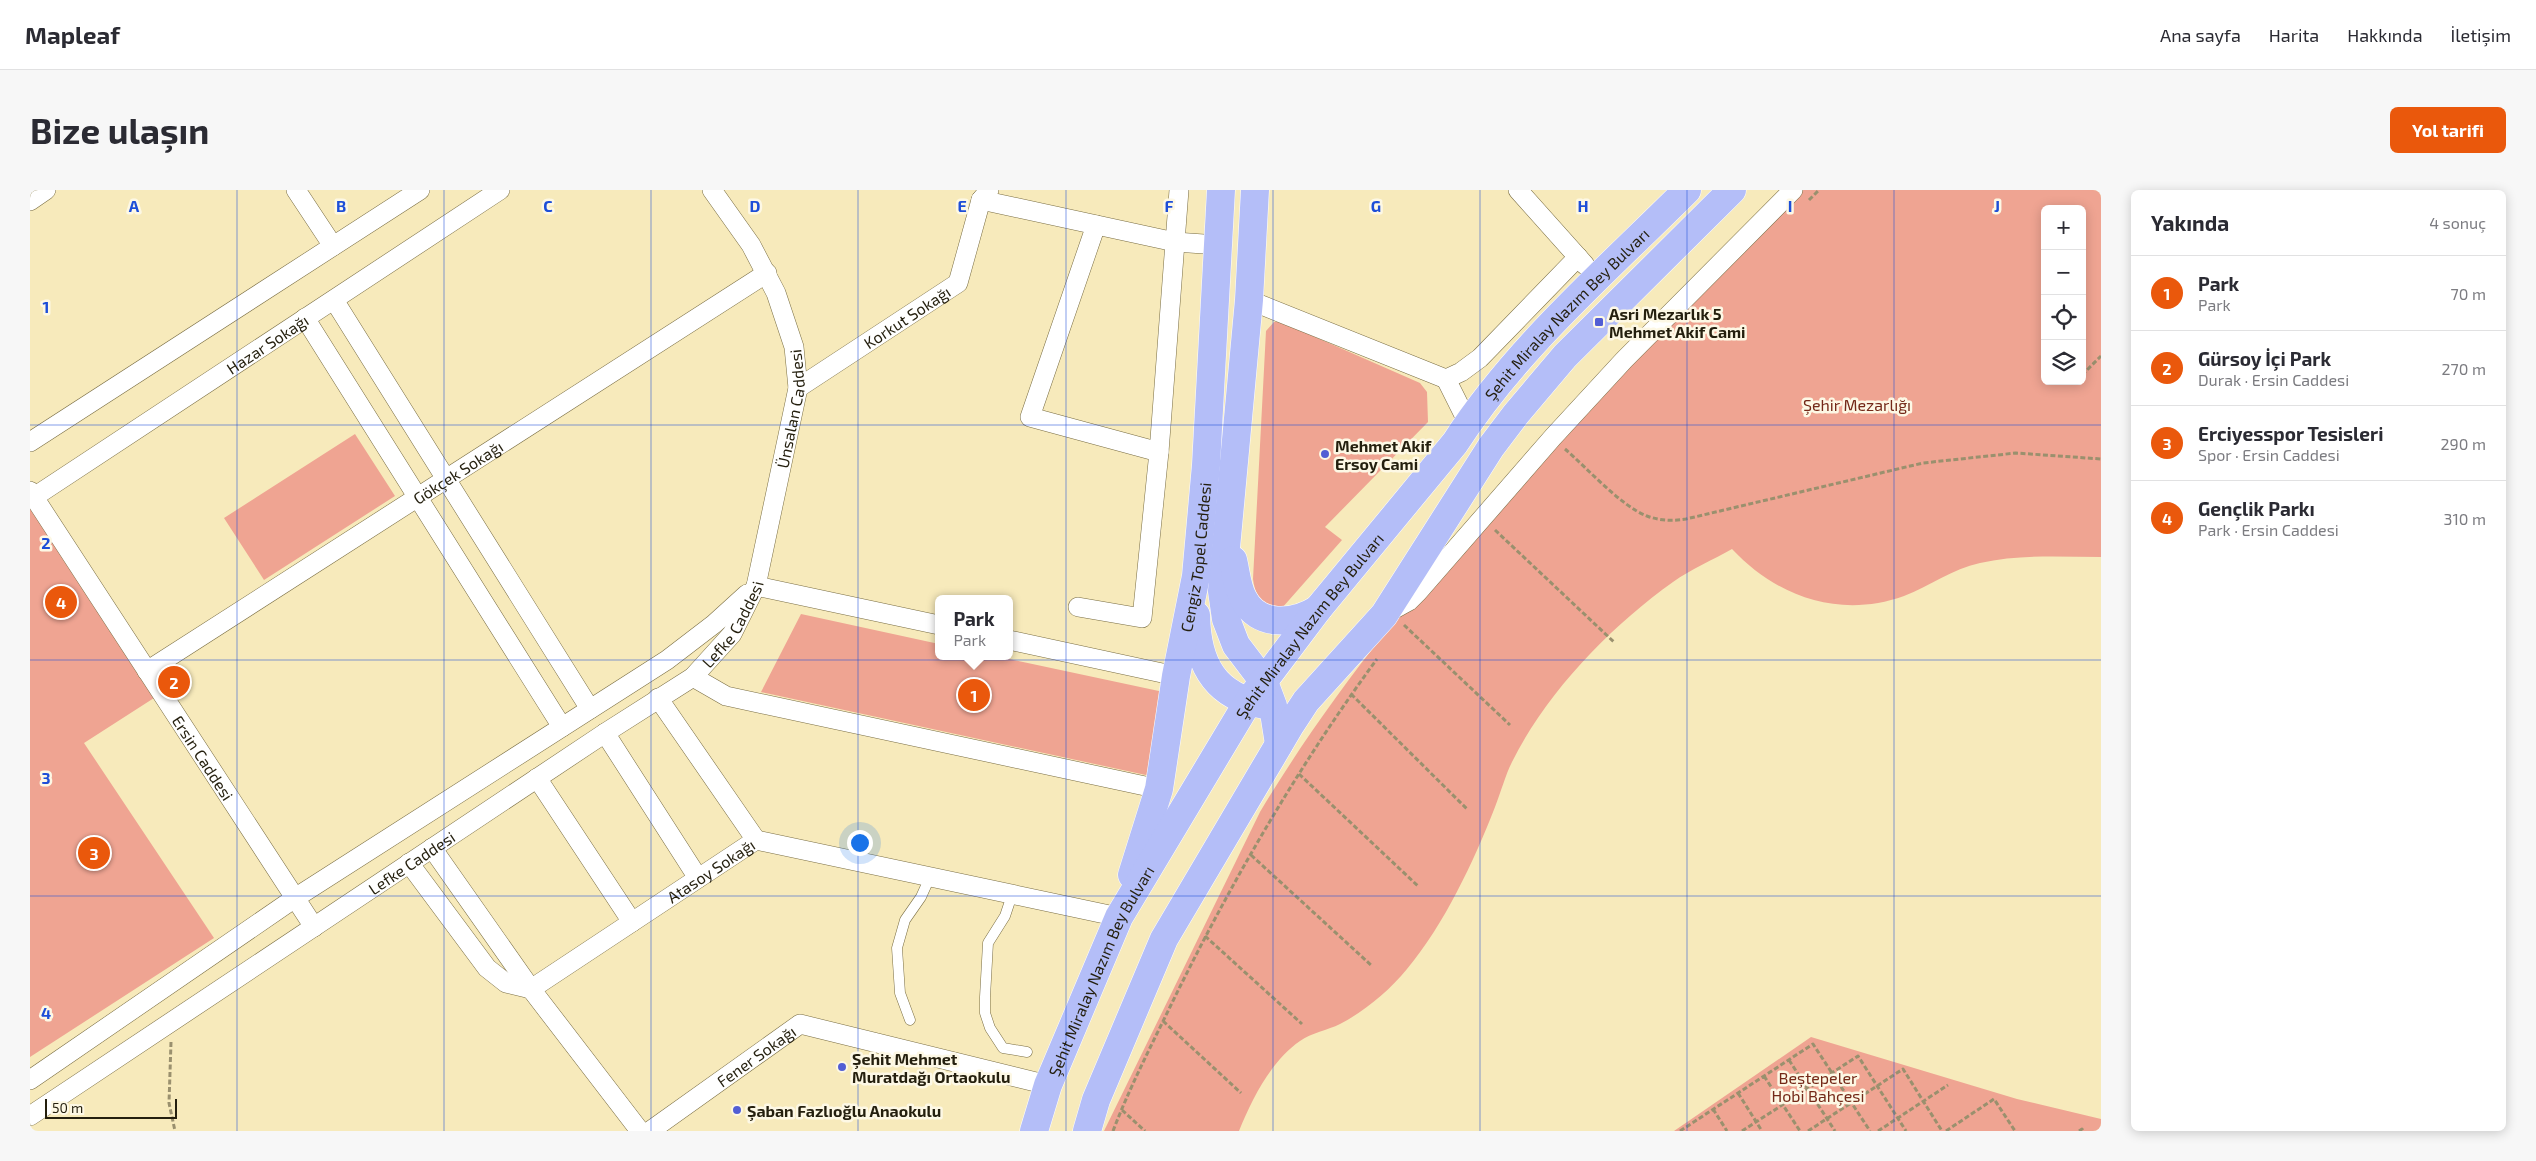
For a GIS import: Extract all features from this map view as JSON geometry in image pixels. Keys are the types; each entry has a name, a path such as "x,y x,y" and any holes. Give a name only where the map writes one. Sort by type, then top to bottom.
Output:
{"main road":[{"name":"Cengiz Topel Caddesi","path":"1119,917 1159,789 1176,676 1196,576 1206,465 1221,190"},
{"name":"Cengiz Topel Caddesi","path":"1255,190 1249,300 1222,591 1226,619 1236,645 1262,696"},
{"name":"Şehit Miralay Nazım Bey Bulvarı","path":"1034,1131 1048,1085 1119,917 1318,609 1455,443 1468,423 1524,354 1687,190"},
{"name":"Şehit Miralay Nazım Bey Bulvarı","path":"1087,1131 1096,1100 1164,939 1306,700 1399,622 1491,447 1534,391 1572,349 1732,190"},
{"path":"1227,539 1242,597 1251,609 1262,617 1276,621 1291,621 1305,617 1318,609"},
{"path":"1196,576 1197,639 1206,665 1221,687 1236,698 1262,696 1306,700"},
{"path":"1262,696 1279,744"}],"street":[{"path":"30,201 46,190"},
{"path":"296,190 333,246"},
{"path":"30,442 420,190"},
{"name":"Hazar Sokağı","path":"32,494 334,300 500,190"},
{"name":"Ünsalan Caddesi","path":"712,190 751,245 767,273 791,338 798,388 756,586"},
{"path":"1078,607 1142,618 1159,452 1179,190"},
{"path":"1518,190 1598,279"},
{"path":"1399,622 1408,601 1418,592 1552,437 1624,360 1793,190"},
{"path":"985,195 1096,225 1175,242 1218,245"},
{"name":"Korkut Sokağı","path":"798,388 958,283 985,195"},
{"path":"1096,225 1030,417 1159,452"},
{"path":"1446,379 1461,372 1480,358 1578,257"},
{"name":"Gökçek Sokağı","path":"147,671 767,273"},
{"path":"334,300 590,709"},
{"path":"1249,300 1446,379 1468,423"},
{"path":"305,318 562,727"},
{"name":"Ersin Caddesi","path":"32,494 314,927"},
{"path":"756,586 935,625"},
{"name":"Lefke Caddesi","path":"30,1116 693,676 732,634 756,586"},
{"name":"Lefke Caddesi","path":"30,1080 295,898 667,660 714,624 756,586"},
{"path":"1013,641 1176,676"},
{"path":"693,676 726,696 1159,789"},
{"path":"658,698 756,840"},
{"path":"605,733 698,878"},
{"path":"537,778 632,922"},
{"name":"Atasoy Sokağı","path":"531,989 756,840 1119,917"},
{"path":"432,848 531,989 640,1131"},
{"path":"410,863 487,968 506,983 531,989"},
{"name":"Fener Sokağı","path":"650,1131 800,1024 1048,1085"}],"lane":[{"path":"910,1020 900,994 897,948 905,920 921,897 930,877"},
{"path":"1012,895 1006,916 988,943 985,1013 990,1028 1003,1048 1027,1052"}],"path":[{"path":"2086,371 2101,356"},
{"path":"1552,437 1632,508 1648,517 1667,520 1686,519 1923,463 2016,453 2101,458"},
{"path":"1489,524 1615,643"},
{"path":"1399,622 1510,725"},
{"path":"1113,1131 1163,1021 1205,936 1250,855 1299,774 1351,694 1378,657"},
{"path":"1351,694 1467,809"},
{"path":"1299,774 1419,887"},
{"path":"1250,855 1372,966"},
{"path":"1205,936 1302,1024"},
{"path":"1163,1021 1241,1093"},
{"path":"171,1024 169,1103 175,1131"},
{"path":"1680,1131 1814,1044 1870,1131"},
{"path":"1742,1131 1858,1056 1906,1131"},
{"path":"1789,1060 1835,1131"},
{"path":"1808,1131 1902,1069 1944,1131 1994,1099 2014,1129 2008,1131"},
{"path":"1764,1076 1800,1131"},
{"path":"1878,1131 1948,1085"},
{"path":"1738,1093 1762,1131"},
{"path":"1714,1109 1728,1131"},
{"path":"1122,1110 1145,1131"},
{"path":"2078,1131 2082,1129 2083,1131"}],"green space":[{"name":"Şehir Mezarlığı","path":"1802,190 2101,190 2101,557 2025,557 1995,560 1960,569 1904,596 1880,603 1856,605 1833,604 1789,591 1769,580 1750,566 1732,549 1687,573 1626,619 1604,640 1562,686 1543,711 1526,736 1512,762 1478,849 1446,913 1421,952 1392,985 1376,1000 1349,1019 1304,1038 1290,1049 1271,1070 1256,1094 1239,1131 1104,1131 1260,812 1316,726 1377,643 1443,563 1512,485 1656,336"},
{"path":"1274,322 1281,322 1420,383 1427,392 1428,422 1325,527 1342,540 1282,608 1265,603 1258,596 1253,579 1266,331"},
{"path":"355,434 395,496 264,580 224,518"},
{"path":"30,507 154,698 84,743 214,938 30,1057"},
{"path":"801,614 935,643 935,660 1013,660 1187,697 1169,780 761,692"},
{"name":"Beştepeler Hobi Bahçesi","path":"1811,1037 2017,1099 2101,1119 2101,1131 1674,1131"}],"place":[{"name":"Asri Mezarlık 5 Mehmet Akif Cami","path":"1599,322"},
{"name":"Mehmet Akif Ersoy Cami","path":"1325,454"},
{"name":"Gençlik Parkı","path":"61,602"},
{"name":"Gürsoy İçi Park","path":"174,682"},
{"name":"Park","path":"974,695"},
{"name":"Erciyesspor Tesisleri","path":"94,853"},
{"name":"Şehit Mehmet Muratdağı Ortaokulu","path":"842,1067"},
{"name":"Şaban Fazlıoğlu Anaokulu","path":"737,1110"}]}
